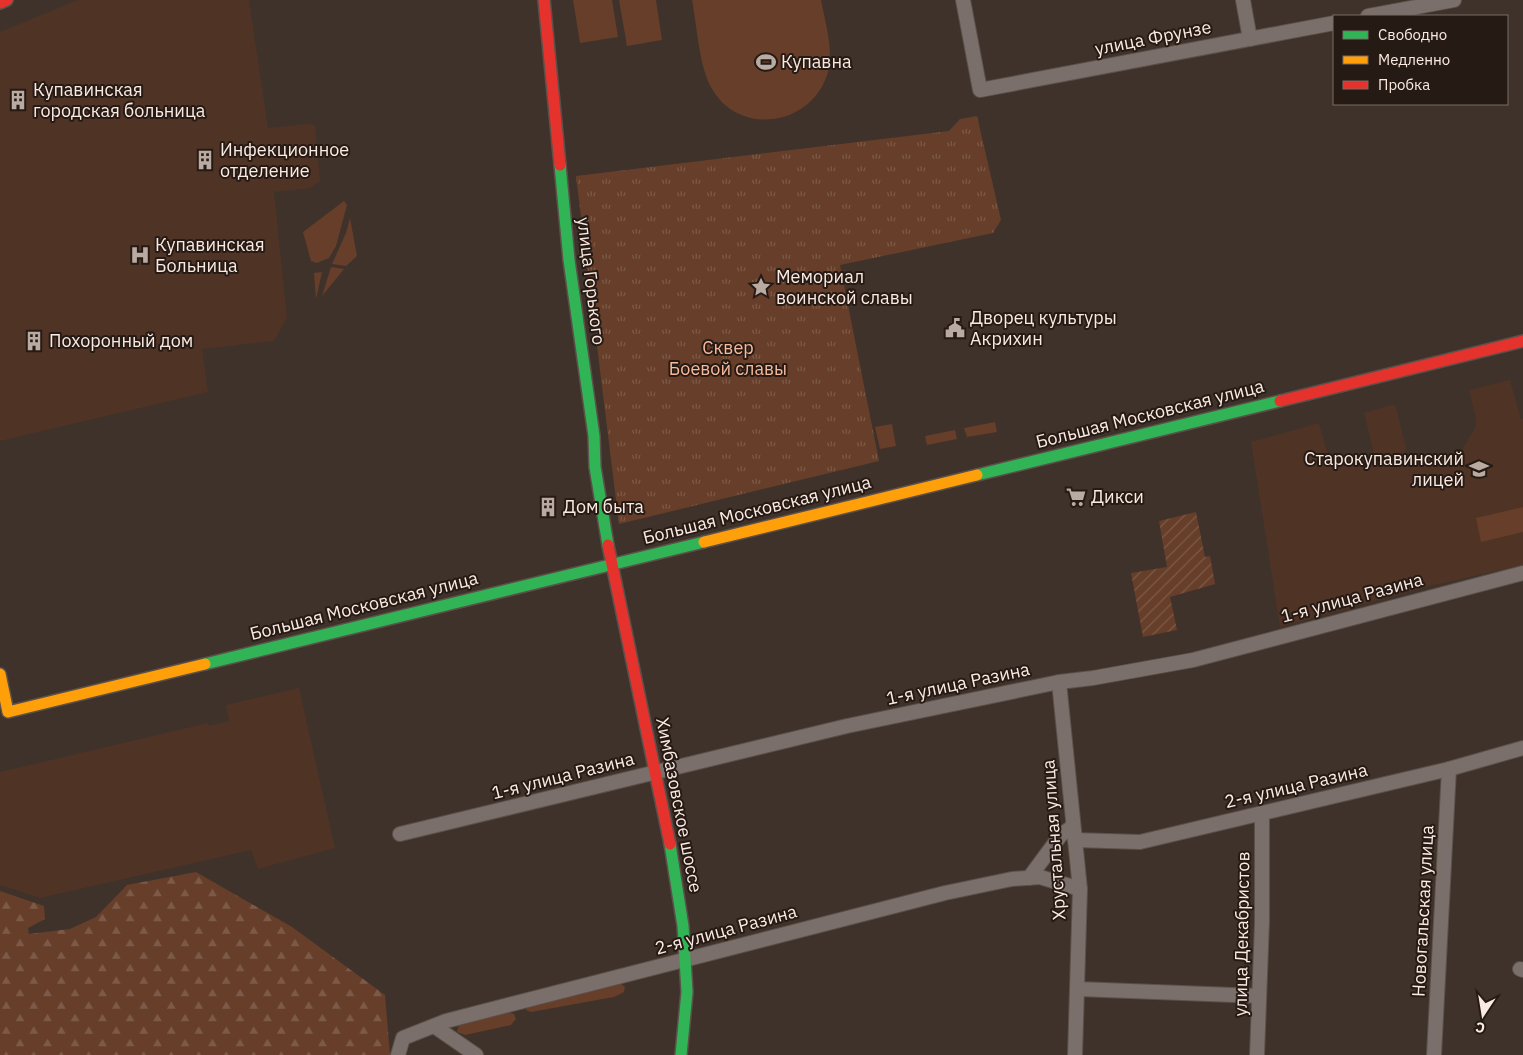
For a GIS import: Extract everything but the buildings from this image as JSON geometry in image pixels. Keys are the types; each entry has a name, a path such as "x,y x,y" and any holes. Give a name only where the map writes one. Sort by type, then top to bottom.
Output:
{"main road":[{"path":"0,3 7,0"},
{"name":"улица Горького","path":"544,0 569,260 594,436 595,467 611,565"},
{"name":"Большая Московская улица","path":"4,713 1523,341"},
{"name":"Химбазовское шоссе","path":"611,565 656,772 680,898 687,992 681,1055"},
{"path":"0,674 4,713"}],"street":[{"name":"улица Фрунзе","path":"963,0 980,90 1333,23"},
{"path":"1243,0 1250,39"},
{"path":"1373,15 1454,0"},
{"name":"1-я улица Разина","path":"400,834 847,726 1059,682 1093,678 1193,660 1523,573"},
{"name":"Хрустальная улица","path":"1059,682 1080,889 1075,1055"},
{"name":"2-я улица Разина","path":"1074,840 1140,842 1450,769 1523,748"},
{"name":"Новогальская улица","path":"1434,1055 1450,769"},
{"name":"улица Декабристов","path":"1257,1055 1262,922 1262,813"},
{"path":"1029,878 1060,836 1073,826"},
{"name":"2-я улица Разина","path":"398,1055 403,1038 446,1021 945,893 1012,879 1040,877 1080,889"},
{"path":"1078,989 1260,996"},
{"path":"434,1026 476,1055"}],"shaded area":[{"name":"Купавинская Больница","path":"78,0 249,0 268,128 307,124 315,125 320,182 311,188 274,192 287,318 274,341 202,349 208,392 0,441 0,32"},
{"path":"1510,380 1521,419 1523,419 1523,565 1430,586 1280,627 1251,442 1319,423 1332,469 1375,459 1364,413 1395,404 1406,447 1404,456 1408,467 1413,466 1416,461 1462,450 1476,426 1469,390"},
{"path":"299,688 335,848 258,869 251,850 40,898 0,885 0,772 208,723 209,726 229,721 226,705"}],"green space":[{"path":"573,0 612,0 618,37 580,43"},
{"path":"619,0 656,0 662,40 627,46"},
{"name":"Купавна","path":"692,0 821,0 828,36 830,63 820,90 808,104 792,114 775,119 757,119 740,114 725,105 712,89 704,69"},
{"name":"Сквер Боевой славы","path":"977,116 1001,220 993,233 840,265 879,461 619,524 576,176 949,131 960,119"},
{"path":"344,201 347,205 336,246 329,258 317,263 311,261 303,232"},
{"path":"350,218 357,256 346,266 332,264 346,233"},
{"path":"331,267 344,269 322,296"},
{"path":"322,272 316,299 314,273"},
{"path":"995,422 997,432 967,437 964,428"},
{"path":"892,424 896,446 880,449 875,427"},
{"path":"955,430 957,439 927,445 925,436"},
{"path":"1523,507 1523,532 1481,542 1476,518"},
{"path":"1196,512 1205,557 1210,556 1215,584 1170,597 1177,630 1143,637 1131,573 1167,567 1159,521"},
{"path":"196,872 292,927 385,995 390,1055 0,1055 0,891 44,906 45,919 28,928 29,934 70,929 96,917 127,885"},
{"path":"620,983 625,987 624,992 614,997 531,1012 526,1010 527,1005"},
{"path":"507,1012 514,1014 516,1019 511,1025 465,1035 457,1032 459,1024"}],"traffic: fast":[{"path":"560,165 569,260 594,436 595,467 608,545"},
{"path":"977,475 1280,401"},
{"path":"205,664 704,542"},
{"path":"670,844 683,926 687,992 681,1055"}],"traffic: slow":[{"path":"704,542 977,475"},
{"path":"0,674 8,712 205,664"}],"traffic: jam":[{"path":"0,3 7,0"},
{"path":"544,0 560,165"},
{"path":"1280,401 1523,341"},
{"path":"608,545 670,844"}],"place":[{"name":"Купавна","path":"766,62"},
{"name":"Купавинская городская больница","path":"18,100"},
{"name":"Инфекционное отделение","path":"205,160"},
{"name":"Купавинская Больница","path":"140,255"},
{"name":"Мемориал воинской славы","path":"761,287"},
{"name":"Дворец культуры Акрихин","path":"955,328"},
{"name":"Похоронный дом","path":"34,341"},
{"name":"Старокупавинский лицей","path":"1479,469"},
{"name":"Дикси","path":"1076,497"},
{"name":"Дом быта","path":"548,507"}]}
